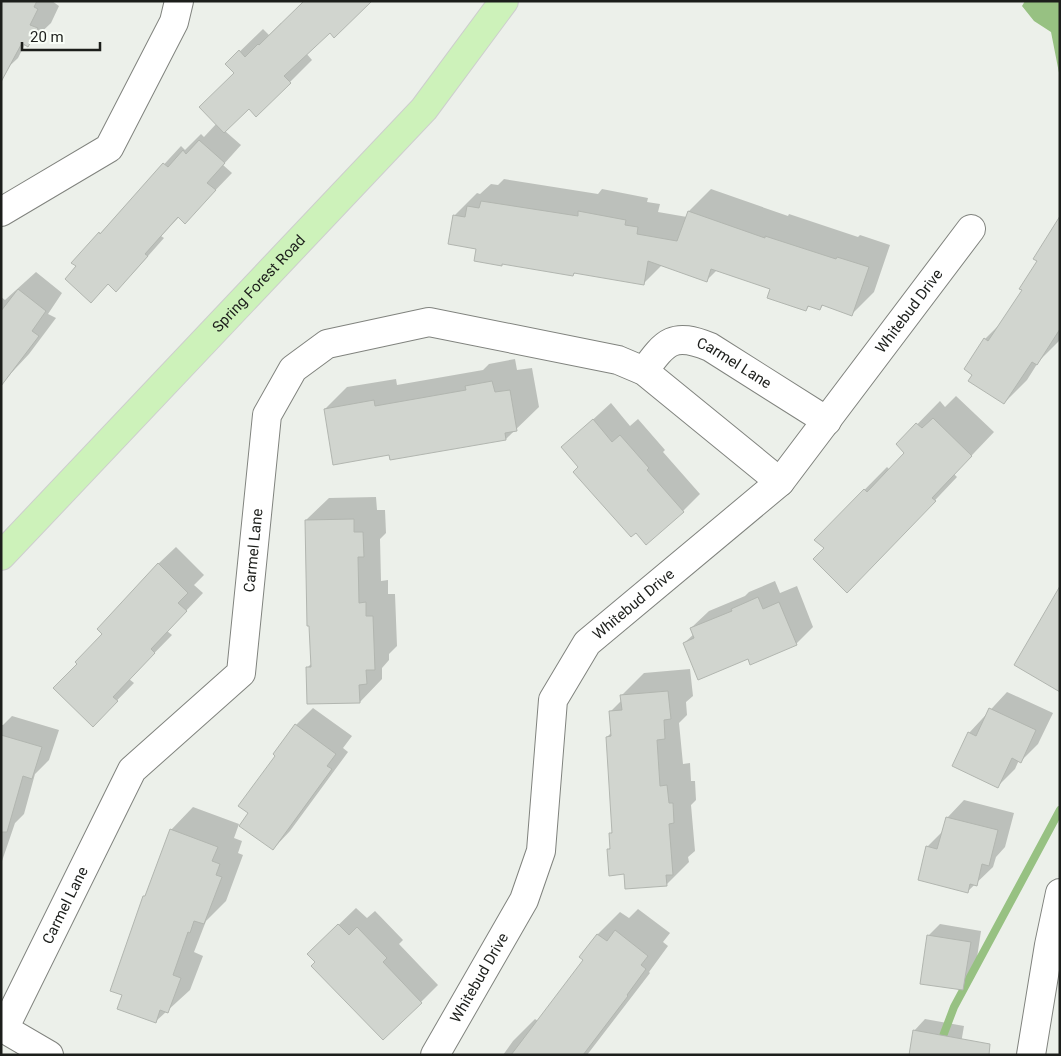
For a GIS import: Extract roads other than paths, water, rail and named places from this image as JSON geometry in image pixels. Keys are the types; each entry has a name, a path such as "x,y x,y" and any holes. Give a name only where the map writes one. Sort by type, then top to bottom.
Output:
{"main road":[{"name":"Spring Forest Road","path":"1,556 424,109 504,1"}],"street":[{"path":"1,212 109,148 174,22 179,1"},
{"name":"Whitebud Drive","path":"435,1055 524,900 541,851 553,700 587,643 780,482 971,229"},
{"name":"Carmel Lane","path":"3,1028 132,770 240,674 267,415 293,369 327,344 429,322 618,360 644,371 780,482"},
{"name":"Carmel Lane","path":"644,371 660,350 676,339 694,340 710,347 827,421"},
{"path":"1032,1055 1049,945 1060,893"},
{"path":"3,1028 49,1055"}],"waterway":[{"path":"940,1044 954,1007 1060,810"}]}
